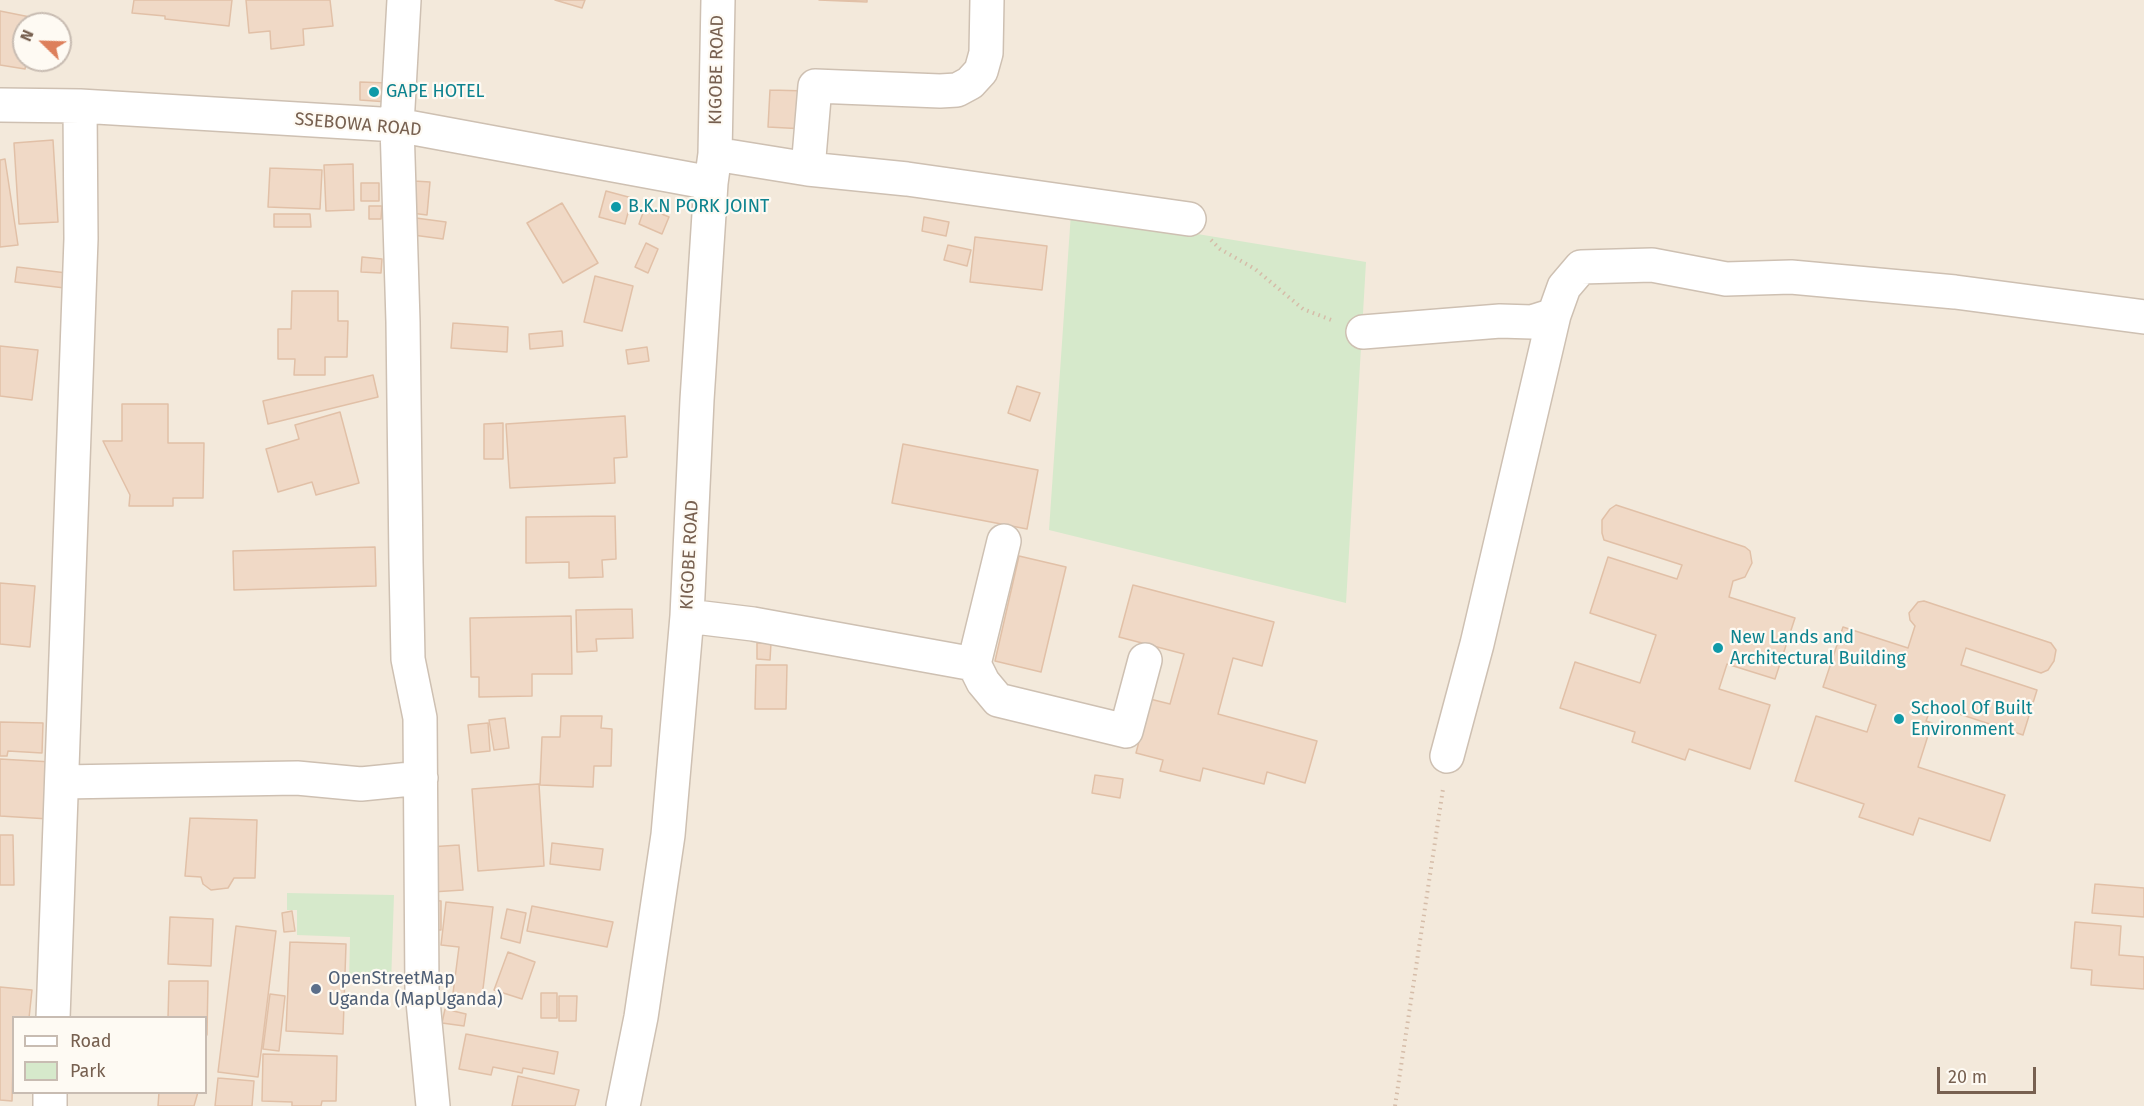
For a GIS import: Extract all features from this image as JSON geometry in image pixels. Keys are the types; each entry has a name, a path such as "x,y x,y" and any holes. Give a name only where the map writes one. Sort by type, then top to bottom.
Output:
{"street":[{"path":"404,0 397,125 403,322 408,659 420,718 422,991 433,1106"},
{"name":"KIGOBE ROAD","path":"623,1106 641,1017 667,846 687,616 697,400 713,169 718,0"},
{"path":"808,169 814,86 957,90 970,83 981,71 986,53 987,0"},
{"name":"SSEBOWA ROAD","path":"0,105 80,106 397,125 713,169 808,169 908,179 1189,219"},
{"path":"53,1016 81,239 80,106"},
{"path":"1448,756 1554,315 1564,287 1581,267 1652,265 1726,279 1791,277 1954,292 2144,317"},
{"path":"1363,332 1500,321 1532,322 1554,315"},
{"path":"1004,541 975,664 983,682 998,700 1126,730 1145,660"},
{"path":"687,616 753,624 975,664"},
{"path":"62,782 297,778 361,784 421,778"}],"path":[{"path":"1189,219 1220,249 1255,269 1303,309 1363,332"},
{"path":"1395,1106 1448,756"}],"shaded area":[{"path":"0,0 2144,0 2144,1106 0,1106"}],"green space":[{"path":"1071,213 1366,262 1346,603 1049,530"},
{"path":"287,893 394,895 391,984 349,983 350,937 297,935 297,910 287,910"}],"building":[{"path":"134,0 232,0 229,26 132,13"},
{"path":"246,0 330,0 333,26 303,29 304,45 271,49 270,31 249,33"},
{"path":"555,0 585,0 582,8"},
{"path":"819,0 867,0 867,2"},
{"path":"0,11 12,13 12,67 0,65"},
{"name":"GAPE HOTEL","path":"360,82 388,83 388,102 360,100"},
{"path":"770,90 807,91 805,129 768,127"},
{"path":"53,140 58,222 19,224 14,143"},
{"path":"5,159 18,245 0,247 0,160"},
{"path":"353,164 354,210 326,211 324,165"},
{"path":"270,168 322,170 320,209 268,207"},
{"path":"414,181 430,182 427,215 411,213"},
{"path":"361,183 379,183 379,201 361,201"},
{"name":"B.K.N PORK JOINT","path":"606,191 632,198 625,224 599,217"},
{"path":"562,203 598,263 563,283 527,223"},
{"path":"369,206 382,206 381,219 369,219"},
{"path":"645,207 669,217 662,234 639,224"},
{"path":"274,214 310,214 311,227 274,227"},
{"path":"924,217 949,222 946,236 922,231"},
{"path":"416,218 446,222 443,239 413,235"},
{"path":"975,237 1047,246 1042,290 970,282"},
{"path":"646,243 658,249 648,273 635,267"},
{"path":"948,245 971,250 967,266 944,260"},
{"path":"362,257 382,259 381,273 361,272"},
{"path":"17,267 75,274 73,289 15,282"},
{"path":"595,276 633,286 622,331 584,322"},
{"path":"292,291 338,291 338,321 348,321 347,357 325,357 325,375 294,375 295,359 278,359 278,329 291,329"},
{"path":"453,323 508,327 507,352 451,348"},
{"path":"562,331 563,346 530,349 529,334"},
{"path":"0,346 38,350 32,400 0,396"},
{"path":"647,347 649,361 628,364 626,350"},
{"path":"373,375 378,397 268,424 263,401"},
{"path":"1017,386 1040,393 1030,421 1008,413"},
{"path":"122,404 168,404 168,443 204,443 203,498 173,498 173,506 129,506 130,495 103,441 122,441"},
{"path":"340,412 359,483 316,495 312,482 278,492 266,449 299,439 295,425"},
{"path":"625,416 627,457 614,458 615,483 510,488 506,424"},
{"path":"503,423 503,459 484,459 484,424"},
{"path":"903,444 1038,470 1027,529 892,503"},
{"name":"New Lands and Architectural Building","path":"1616,505 1745,547 1750,551 1752,563 1745,577 1733,581 1729,597 1795,618 1775,679 1727,664 1719,689 1770,705 1750,769 1689,749 1685,760 1632,742 1635,732 1560,708 1575,662 1640,683 1656,635 1590,613 1608,557 1677,579 1682,565 1604,540 1602,520"},
{"path":"615,516 616,559 602,560 603,577 569,578 569,562 526,563 526,517"},
{"path":"375,547 376,586 234,590 233,551"},
{"path":"1019,556 1066,567 1041,672 995,661"},
{"path":"0,583 35,586 30,647 0,644"},
{"path":"1133,585 1274,622 1262,666 1233,658 1218,714 1317,741 1305,783 1267,772 1264,784 1203,768 1200,781 1160,771 1163,760 1136,753 1150,699 1170,704 1184,654 1119,637"},
{"name":"School Of Built Environment","path":"1924,601 2051,643 2056,650 2054,661 2048,670 2041,673 1966,648 1961,665 2037,690 2023,735 1932,705 1926,721 1932,723 1918,767 2005,795 1990,841 1919,818 1913,835 1859,817 1864,804 1795,781 1816,716 1867,732 1876,705 1823,687 1843,627 1908,648 1915,626 1910,620 1909,613 1918,602"},
{"path":"632,609 633,638 596,639 597,651 577,652 576,610"},
{"path":"571,616 572,674 532,674 532,696 479,697 479,677 471,677 470,618"},
{"path":"757,643 771,643 770,660 757,659"},
{"path":"756,665 787,665 786,709 755,709"},
{"path":"561,716 602,716 601,728 612,729 611,766 594,766 593,787 540,785 542,737 560,737"},
{"path":"505,718 509,748 494,750 489,720"},
{"path":"0,722 43,723 42,753 8,751 7,756 0,756"},
{"path":"488,723 490,751 471,753 468,725"},
{"path":"0,759 52,762 49,819 0,816"},
{"path":"1095,775 1123,779 1120,798 1092,793"},
{"path":"539,784 544,866 478,871 472,789"},
{"path":"190,818 257,820 255,878 234,878 228,888 211,890 203,884 201,877 185,876"},
{"path":"0,835 13,835 14,885 0,885"},
{"path":"552,843 603,849 600,870 550,864"},
{"path":"459,845 463,890 432,892 429,847"},
{"path":"2095,884 2144,888 2144,917 2092,913"},
{"path":"429,900 441,901 441,930 429,930"},
{"path":"446,902 493,907 481,1005 452,1001 459,947 441,945"},
{"path":"532,906 613,922 607,947 527,931"},
{"path":"507,909 526,913 520,943 501,938"},
{"path":"292,911 295,931 284,932 282,913"},
{"path":"170,917 213,919 211,966 168,964"},
{"path":"2075,922 2121,926 2119,955 2144,957 2144,989 2091,985 2092,970 2071,968"},
{"path":"236,926 276,931 258,1077 218,1072"},
{"path":"290,942 346,944 343,1034 286,1031"},
{"path":"508,952 535,962 522,999 494,990"},
{"path":"169,981 208,981 207,1035 207,1016 168,1016"},
{"path":"0,987 32,990 29,1016 12,1016 12,1101 0,1100"},
{"path":"541,993 557,993 557,1018 541,1018"},
{"path":"270,994 285,996 279,1051 263,1049"},
{"path":"559,996 577,996 576,1021 559,1021"},
{"path":"445,1009 466,1014 464,1026 442,1023"},
{"path":"466,1034 558,1052 554,1074 523,1068 522,1073 493,1067 491,1075 459,1069"},
{"path":"263,1054 337,1056 336,1101 322,1101 321,1106 292,1106 292,1102 262,1101"},
{"path":"518,1076 579,1090 575,1106 512,1106"},
{"path":"218,1078 254,1081 252,1106 215,1106"},
{"path":"159,1094 197,1094 194,1106 158,1106"}],"place":[{"name":"GAPE HOTEL","path":"374,92"},
{"name":"B.K.N PORK JOINT","path":"616,207"},
{"name":"New Lands and Architectural Building","path":"1718,648"},
{"name":"School Of Built Environment","path":"1899,719"},
{"name":"OpenStreetMap Uganda (MapUganda)","path":"316,989"}]}
